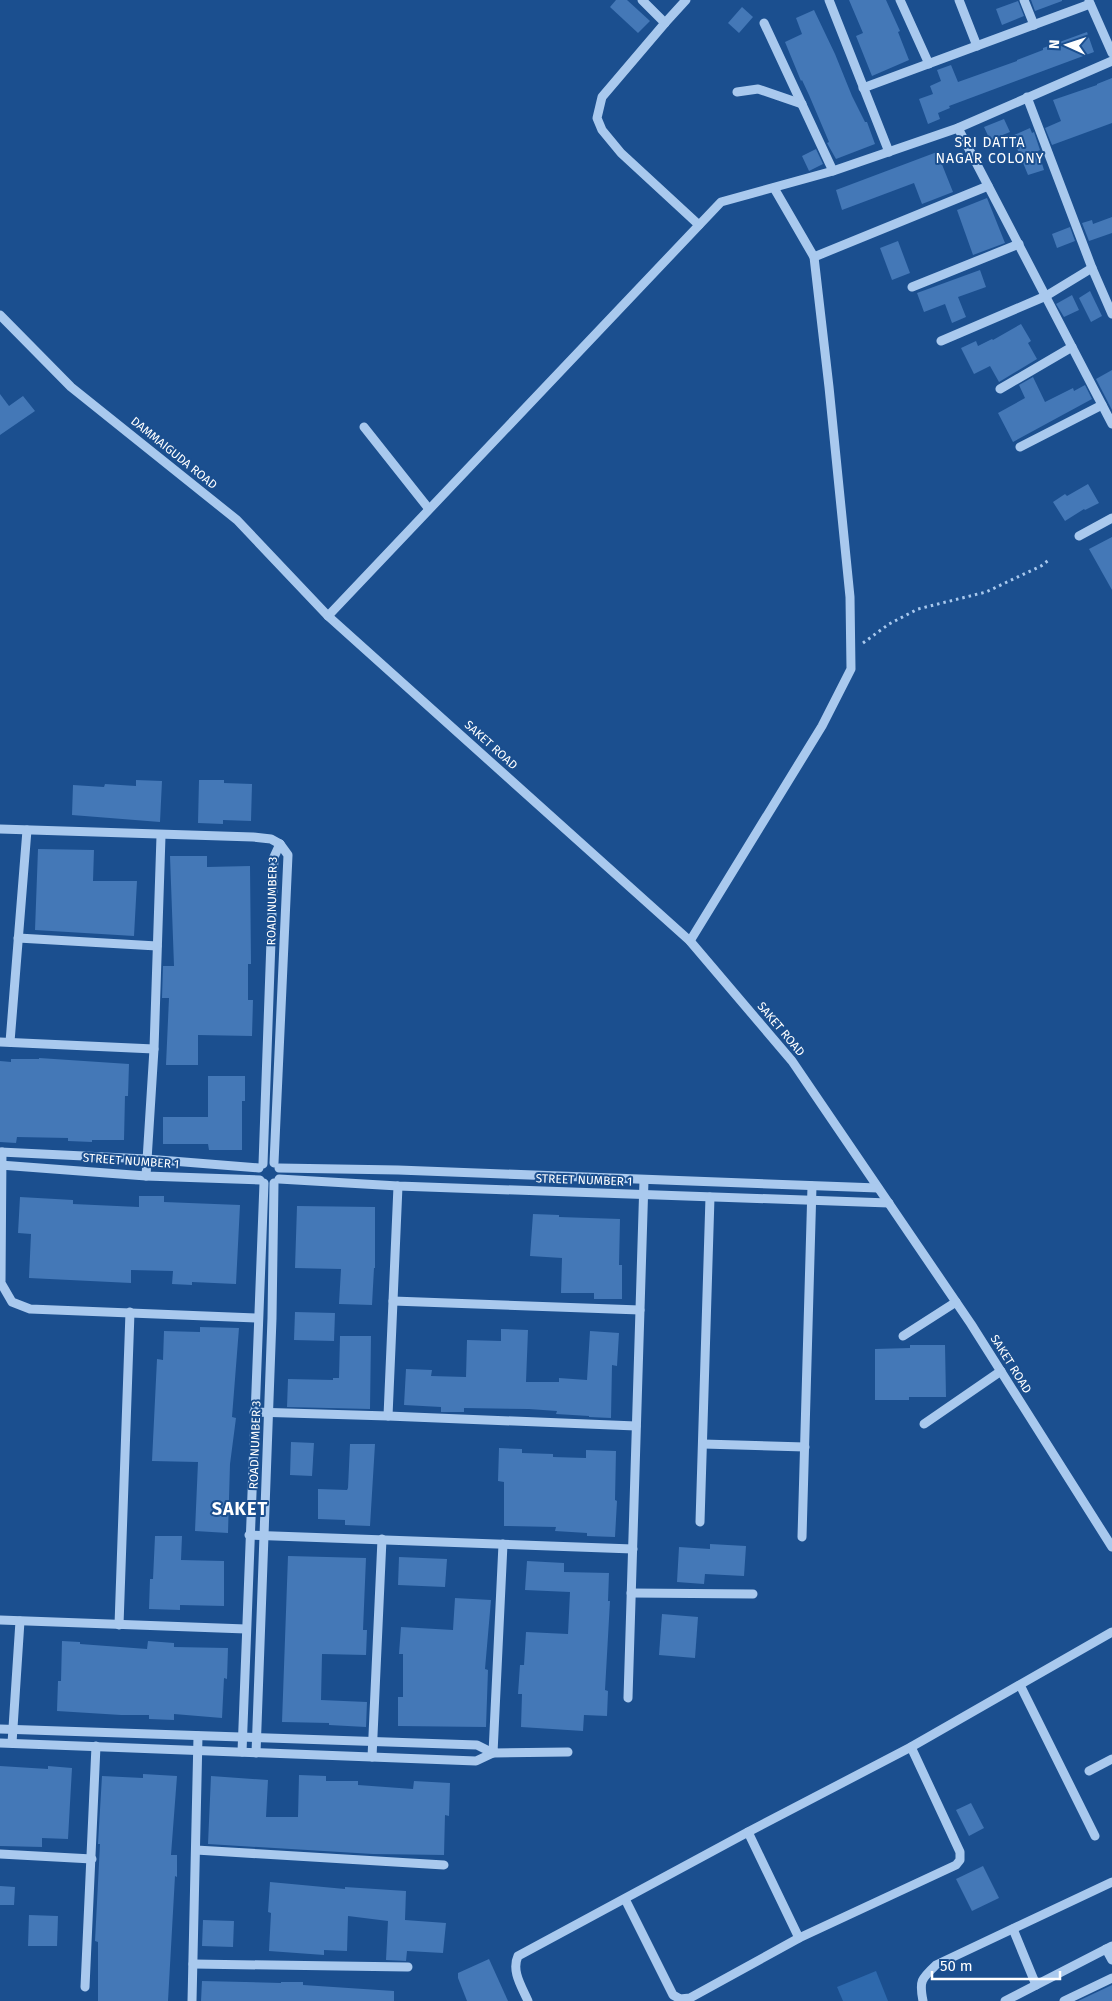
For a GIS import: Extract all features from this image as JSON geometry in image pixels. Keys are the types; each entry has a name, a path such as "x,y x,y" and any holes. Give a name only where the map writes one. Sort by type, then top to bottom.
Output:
{"street":[{"path":"642,0 665,23"},
{"path":"686,0 602,97 597,118 602,130 621,153 699,225"},
{"path":"829,0 889,152"},
{"path":"900,0 929,64"},
{"path":"959,0 977,46"},
{"path":"1024,0 1034,25"},
{"path":"864,88 1034,25 1089,2 1112,53"},
{"path":"764,23 833,171"},
{"path":"328,616 721,202 833,171 958,128 1112,61"},
{"path":"737,92 758,90 802,104"},
{"path":"1027,97 1092,268 1112,314"},
{"path":"958,128 1112,424"},
{"path":"814,256 988,186"},
{"path":"690,941 822,726 851,669 848,578 830,387 814,256 774,188"},
{"path":"912,287 1019,244"},
{"path":"941,341 1046,296 1092,268"},
{"name":"DAMMAIGUDA ROAD","path":"0,315 71,387 237,520 328,616"},
{"path":"1000,389 1072,346"},
{"path":"1020,447 1102,406"},
{"path":"364,427 429,509"},
{"path":"1079,536 1112,518"},
{"name":"SAKET ROAD","path":"328,616 690,941 792,1061 956,1302 1112,1546"},
{"path":"0,829 161,836 253,837 271,839 280,844"},
{"path":"10,1042 27,830"},
{"path":"146,1176 154,1049 161,836"},
{"name":"ROAD NUMBER 3","path":"276,1166 288,856 280,844"},
{"name":"ROAD NUMBER 3","path":"261,1166 274,857 280,844"},
{"path":"18,938 157,946"},
{"path":"0,1042 154,1049"},
{"path":"1,1152 1,1283 12,1302 30,1309 258,1318"},
{"name":"STREET NUMBER 1","path":"1,1152 261,1166"},
{"name":"STREET NUMBER 1","path":"1,1165 146,1176 262,1182"},
{"path":"261,1166 276,1166 280,1174 276,1181 262,1182 258,1174 261,1166"},
{"name":"STREET NUMBER 1","path":"276,1166 878,1188"},
{"path":"628,1698 644,1180"},
{"name":"ROAD NUMBER 3","path":"256,1752 276,1181"},
{"name":"STREET NUMBER 1","path":"276,1181 889,1203"},
{"name":"ROAD NUMBER 3","path":"242,1752 262,1182"},
{"path":"388,1416 398,1186"},
{"path":"802,1537 812,1186"},
{"path":"700,1522 710,1197"},
{"path":"393,1301 640,1310"},
{"path":"903,1336 956,1302"},
{"path":"118,1625 130,1312"},
{"path":"924,1424 1001,1371"},
{"path":"254,1412 636,1426"},
{"path":"702,1444 805,1447"},
{"path":"250,1535 632,1549"},
{"path":"372,1757 382,1539"},
{"path":"493,1752 503,1544"},
{"path":"631,1593 753,1594"},
{"path":"0,1620 246,1629"},
{"path":"12,1743 20,1621"},
{"path":"528,2001 515,1972 515,1963 518,1956 911,1747 1112,1632"},
{"path":"1020,1685 1095,1836"},
{"path":"0,1729 477,1745 493,1752 568,1752"},
{"path":"192,2001 198,1736"},
{"path":"0,1742 476,1760 493,1752"},
{"path":"85,1988 96,1746"},
{"path":"625,1899 673,1995 680,1999 690,1998 799,1938 956,1865 960,1860 960,1852 911,1747"},
{"path":"1089,1771 1112,1759"},
{"path":"748,1832 799,1938"},
{"path":"196,1850 444,1865"},
{"path":"0,1854 92,1859"},
{"path":"924,2001 920,1984 924,1976 936,1965 1112,1882"},
{"path":"1013,1929 1036,1985"},
{"path":"1005,2001 1109,1947 1112,1960"},
{"path":"193,1964 408,1967"},
{"path":"1064,2001 1112,1978"}],"path":[{"path":"851,653 889,624 918,609 986,592 1041,566 1050,559"}],"shaded area":[{"path":"876,1971 888,2001 843,2001 837,1987"}],"building":[{"path":"616,0 627,0 650,21 638,33 610,7"},
{"path":"849,0 886,0 900,31 898,32 909,60 872,76 856,36 863,33"},
{"path":"1031,0 1062,0 1062,1 1035,11"},
{"path":"1018,1 1024,16 1002,25 996,9"},
{"path":"742,7 753,17 739,33 728,23"},
{"path":"814,10 852,96 865,122 867,122 875,144 836,159 827,143 829,142 785,42 802,34 796,18"},
{"path":"1087,32 1094,52 949,106 950,108 938,113 940,119 928,124 919,99 933,94 930,86 941,81 937,70 951,65 958,82 1017,61 1043,50 1043,48"},
{"path":"1112,78 1112,123 1052,145 1045,128 1061,121 1053,100"},
{"path":"1004,119 1010,132 990,140 984,127"},
{"path":"1030,128 1032,133 1034,132 1040,150 1038,151 1044,170 1028,175 1012,136"},
{"path":"816,149 823,164 809,171 802,156"},
{"path":"937,152 953,192 922,204 914,183 842,210 836,190"},
{"path":"987,198 1005,243 973,255 957,210"},
{"path":"1112,217 1112,233 1089,241 1082,223 1092,220 1093,224"},
{"path":"1070,227 1075,241 1057,248 1052,234"},
{"path":"898,241 910,273 892,280 880,248"},
{"path":"980,270 986,287 958,297 966,317 952,323 945,304 924,312 917,293"},
{"path":"1090,291 1102,316 1091,322 1079,298"},
{"path":"1072,295 1079,310 1064,317 1056,304"},
{"path":"1021,324 1031,341 1028,343 1037,359 999,382 990,366 974,374 961,348 976,341 978,346 993,340"},
{"path":"1112,370 1112,410 1096,379"},
{"path":"1033,377 1045,402 1073,388 1074,391 1085,385 1092,399 1013,442 998,413 1025,398 1019,385"},
{"path":"0,394 9,406 23,396 35,411 0,435"},
{"path":"1088,484 1099,503 1084,509 1065,521 1053,502 1065,494 1067,496"},
{"path":"1112,537 1112,590 1089,549"},
{"path":"136,780 162,781 160,822 72,815 73,785 104,787 105,784 136,786"},
{"path":"199,780 224,780 224,783 252,784 251,821 223,820 223,824 198,823"},
{"path":"38,849 94,850 93,881 137,881 134,936 35,930"},
{"path":"170,856 207,856 207,867 250,866 251,964 248,964 248,1000 253,1000 252,1036 198,1035 198,1065 166,1065 169,998 162,998 163,966 174,966"},
{"path":"39,1058 129,1064 128,1096 125,1096 124,1140 92,1140 92,1142 68,1141 68,1138 17,1137 16,1143 0,1142 0,1061 11,1062 11,1059"},
{"path":"208,1076 245,1076 245,1101 242,1101 242,1150 209,1150 208,1144 163,1144 163,1117 208,1117"},
{"path":"139,1196 164,1196 164,1202 240,1205 236,1284 192,1282 192,1285 172,1284 173,1271 131,1270 131,1283 29,1278 31,1234 18,1233 20,1197 73,1200 73,1204 139,1207"},
{"path":"297,1206 375,1207 375,1268 372,1305 339,1304 341,1269 295,1268"},
{"path":"533,1214 559,1215 559,1217 620,1219 619,1265 622,1265 622,1299 594,1299 594,1293 561,1293 562,1258 530,1256"},
{"path":"295,1312 335,1313 334,1341 294,1340"},
{"path":"200,1327 239,1328 232,1417 236,1418 230,1464 228,1533 195,1531 198,1462 152,1461 157,1359 163,1360 164,1331 200,1332"},
{"path":"501,1329 528,1330 526,1382 559,1382 559,1378 587,1380 590,1331 619,1333 617,1366 612,1365 611,1418 556,1414 557,1411 529,1409 464,1408 464,1412 441,1412 441,1407 404,1405 406,1369 432,1370 431,1376 466,1377 467,1340 501,1341"},
{"path":"340,1336 371,1336 370,1409 287,1407 288,1379 333,1380 333,1378 339,1378"},
{"path":"910,1345 945,1345 946,1397 909,1397 909,1400 875,1400 875,1349 910,1348"},
{"path":"291,1442 314,1443 312,1476 290,1475"},
{"path":"350,1444 375,1444 370,1526 345,1525 345,1520 318,1519 318,1489 347,1490 348,1488"},
{"path":"499,1448 522,1449 522,1453 553,1454 553,1457 586,1458 586,1450 616,1451 615,1500 617,1501 615,1537 587,1536 587,1533 555,1531 556,1527 504,1526 504,1482 498,1481"},
{"path":"155,1536 182,1536 181,1560 224,1561 224,1606 180,1605 180,1610 149,1609 150,1579 153,1579"},
{"path":"710,1544 746,1546 744,1576 705,1574 704,1584 677,1582 679,1547 710,1549"},
{"path":"288,1556 366,1558 363,1630 367,1630 366,1655 322,1654 321,1700 367,1702 366,1727 329,1725 329,1723 282,1722"},
{"path":"399,1557 447,1559 445,1587 398,1585"},
{"path":"527,1561 564,1563 564,1572 609,1573 608,1601 610,1601 605,1690 608,1691 607,1716 584,1715 583,1731 521,1727 522,1694 518,1694 520,1665 524,1665 526,1632 568,1634 570,1592 525,1590"},
{"path":"455,1598 491,1600 485,1669 488,1670 486,1727 398,1726 398,1697 403,1697 403,1654 399,1654 401,1627 453,1630"},
{"path":"662,1614 698,1617 695,1658 659,1655"},
{"path":"62,1641 147,1649 148,1641 174,1643 174,1647 228,1648 227,1679 224,1678 222,1718 174,1714 174,1720 149,1719 149,1715 57,1711 58,1681 61,1681"},
{"path":"0,1766 48,1769 48,1766 72,1768 68,1839 42,1838 42,1847 0,1846"},
{"path":"143,1774 177,1776 171,1855 177,1855 177,1877 175,1876 168,2001 98,2001 98,1942 95,1941 102,1776 143,1778"},
{"path":"299,1775 326,1776 326,1781 358,1781 358,1785 413,1789 414,1781 450,1783 449,1816 445,1815 444,1855 373,1854 208,1844 211,1776 268,1780 266,1817 298,1817"},
{"path":"971,1803 984,1828 969,1836 956,1810"},
{"path":"983,1866 999,1898 972,1911 956,1879"},
{"path":"270,1882 345,1889 345,1887 406,1891 405,1920 446,1923 443,1953 407,1951 406,1961 386,1960 388,1921 348,1916 347,1951 324,1950 324,1955 269,1951 271,1913 268,1912"},
{"path":"0,1886 15,1887 14,1905 0,1905"},
{"path":"29,1915 58,1916 57,1946 28,1946"},
{"path":"203,1920 234,1921 233,1947 202,1946"},
{"path":"489,1959 508,2001 467,2001 458,1978 458,1973"},
{"path":"202,1981 303,1982 303,1985 394,1991 394,2001 201,2001"},
{"path":"1112,1985 1112,2001 1078,2001"}],"district":[{"name":"SRI DATTA NAGAR COLONY","path":"990,150"},
{"name":"SAKET","path":"240,1509"}]}
